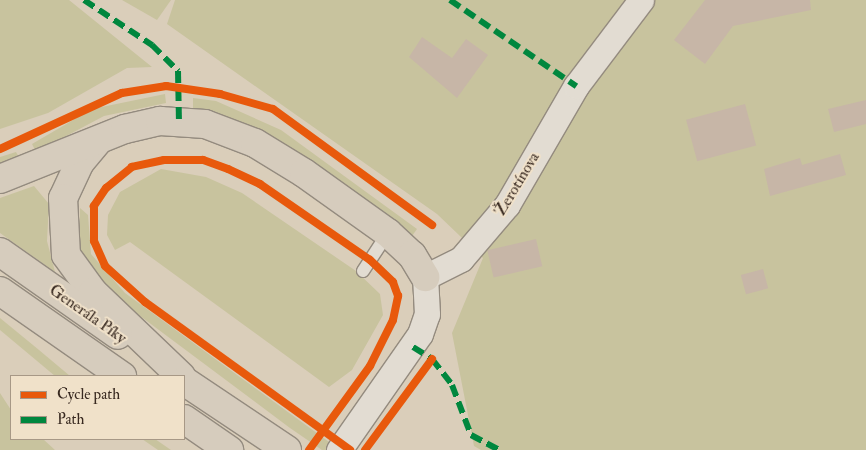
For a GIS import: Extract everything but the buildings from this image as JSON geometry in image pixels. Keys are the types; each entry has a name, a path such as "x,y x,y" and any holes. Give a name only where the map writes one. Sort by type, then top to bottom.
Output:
{"highway":[{"path":"0,179 98,141 160,121 205,124 255,143 388,233 412,256 425,276"},
{"path":"98,141 80,162 63,198 66,255 93,292 179,375"},
{"name":"Generála Píky","path":"0,252 177,375"},
{"name":"Generála Píky","path":"0,291 121,375"},
{"name":"Generála Píky","path":"185,381 287,450"},
{"path":"185,421 229,450"}],"street":[{"name":"Žerotínova","path":"425,276 461,259 507,205 576,86 641,0"},
{"path":"339,450 388,384 420,334 427,314 425,276"}],"lane":[{"path":"363,271 388,233"}],"shaded area":[{"path":"0,0 69,0 152,67 127,68 48,113 0,129"},
{"path":"122,0 171,0 157,20"},
{"path":"175,0 866,0 866,450 481,450 474,446 452,333 483,258 437,214 167,24"},
{"path":"165,94 166,103 104,116 36,152 32,144 92,109"},
{"path":"193,98 216,101 281,130 417,229 412,236 258,130 193,108"},
{"path":"16,152 20,159 0,166 0,157"},
{"path":"161,169 206,177 242,193 356,271 380,294 383,315 352,370 329,387 130,242 115,250 107,235 108,215 120,192"},
{"path":"34,186 49,204 47,241 55,272 0,233 0,198"},
{"path":"80,208 88,215 91,254 125,293 340,450 322,450 100,286 79,248"},
{"path":"0,318 69,375 54,375 0,330"},
{"path":"0,393 10,408 10,440 44,440 55,450 0,450"},
{"path":"143,440 156,440 171,450 158,450"}],"marked path":[{"path":"84,0 152,45 178,71 179,121"},
{"path":"450,0 576,86"},
{"path":"413,347 432,359 452,385 471,435 499,450"}],"cycle path":[{"path":"0,149 122,93 166,86 220,94 273,109 432,225"},
{"path":"309,450 370,366 393,320 398,296 393,282 370,260 260,184 228,169 203,160 164,160 132,167 106,188 94,206 94,241 105,266 145,302 350,450"},
{"path":"365,450 432,359"}]}
